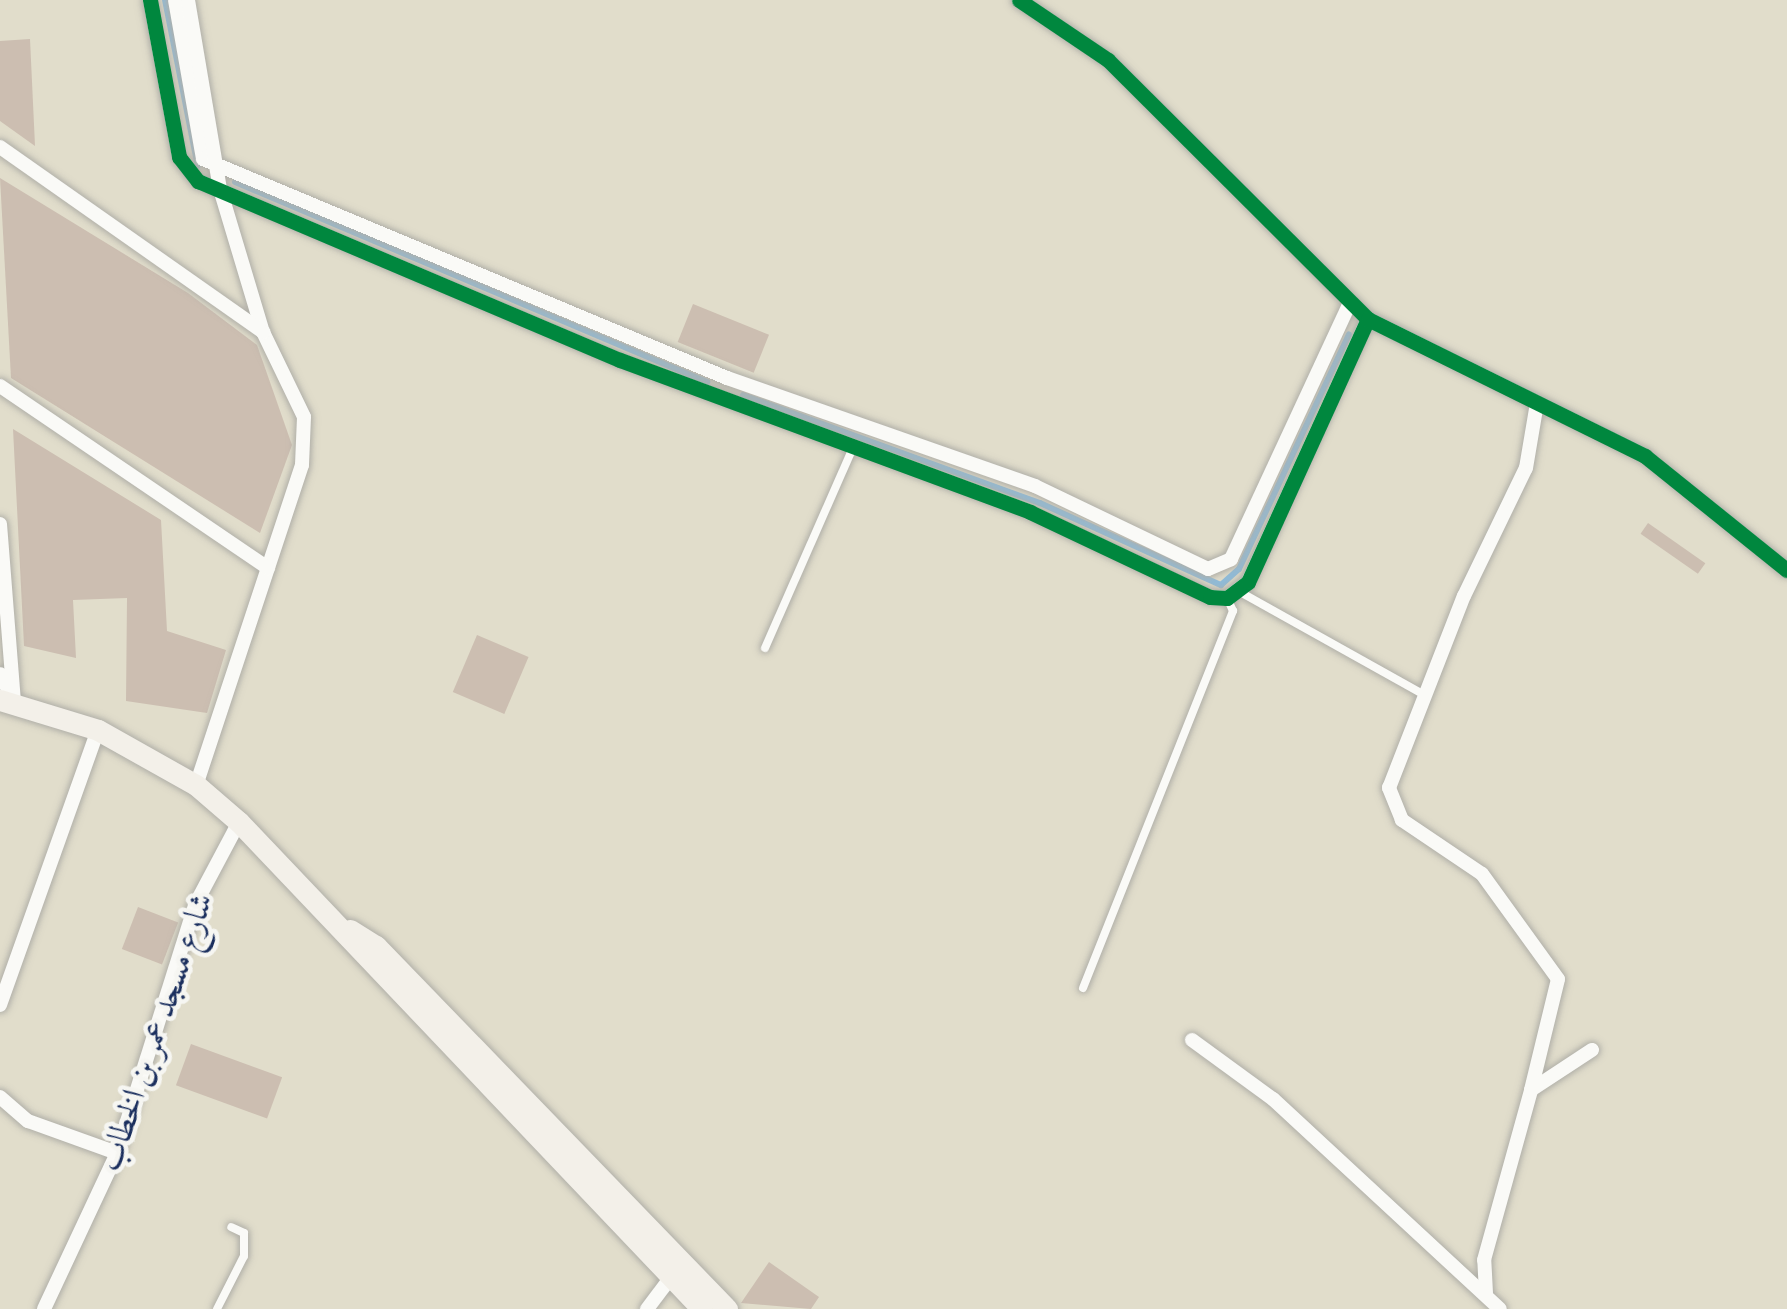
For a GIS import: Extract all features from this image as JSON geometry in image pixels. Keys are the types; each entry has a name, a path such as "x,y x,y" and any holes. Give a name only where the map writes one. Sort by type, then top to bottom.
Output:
{"main road":[{"path":"7,701 98,730 196,785 239,822 339,923 368,964 668,1281 701,1309"},
{"path":"339,923 376,946 727,1309"}],"street":[{"path":"150,0 179,158 198,181 719,399 1030,512 1210,598 1233,595 1368,320"},
{"path":"175,0 198,149 215,164 727,378 1034,486 1208,569 1231,559 1349,305"},
{"path":"188,0 220,189 263,332 304,417 302,465 196,785"},
{"path":"1019,0 1108,60 1368,320 1536,409 1645,457 1787,570"},
{"path":"0,147 263,332"},
{"path":"719,399 727,378"},
{"path":"0,386 268,568"},
{"path":"1486,1293 1484,1260 1558,979 1482,874 1402,820 1389,788 1526,468 1536,409"},
{"path":"0,524 7,701"},
{"path":"0,674 7,701"},
{"path":"0,1005 98,730"},
{"name":"شارع مسجد عمر بن الخطاب","path":"44,1309 117,1153 196,903 239,822"},
{"path":"1192,1040 1273,1099 1500,1309"},
{"path":"1531,1090 1592,1050"},
{"path":"0,1097 28,1121 117,1153"},
{"path":"647,1309 668,1281"}],"lane":[{"path":"765,648 853,448"},
{"path":"1083,988 1233,611 1233,595 1426,696"},
{"path":"217,1309 244,1256 244,1233 231,1226"}],"building":[{"path":"30,39 35,146 0,121 0,41"},
{"path":"0,178 188,293 257,345 292,445 260,533 11,378"},
{"path":"693,304 769,335 754,373 678,342"},
{"path":"13,429 161,520 167,631 226,650 207,713 126,701 127,598 73,600 76,658 24,646"},
{"path":"1648,523 1705,563 1698,574 1641,534"},
{"path":"477,635 529,657 504,714 453,692"},
{"path":"138,907 178,922 162,964 122,949"},
{"path":"191,1044 282,1077 267,1119 176,1085"},
{"path":"769,1262 819,1297 811,1309 741,1303"}],"waterway":[{"path":"165,0 198,166"},
{"path":"235,182 707,382"},
{"path":"743,395 1040,503 1221,585 1239,569 1349,334"}],"cycle path":[{"path":"150,0 179,157 198,181 620,360 1030,512 1210,597 1227,598 1248,582 1368,319"},
{"path":"1019,0 1108,60 1368,319 1645,456 1787,570"}]}
